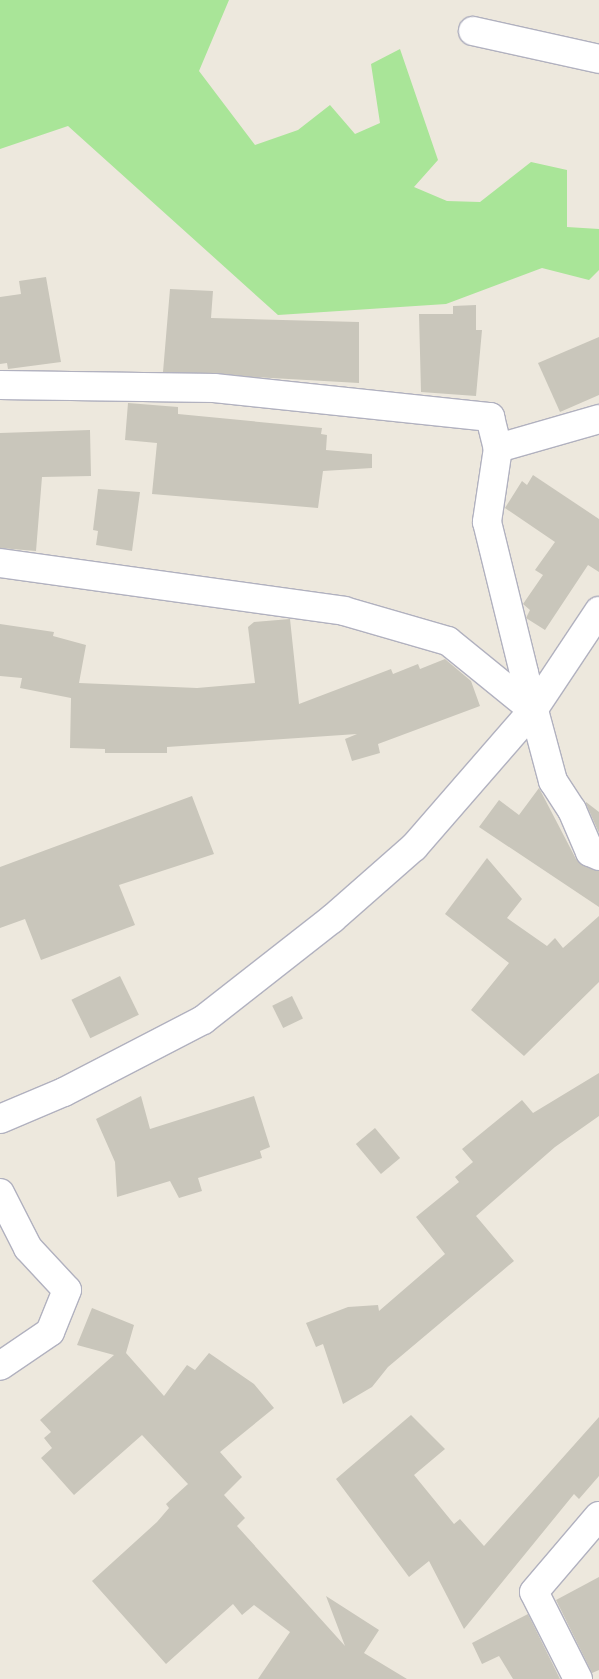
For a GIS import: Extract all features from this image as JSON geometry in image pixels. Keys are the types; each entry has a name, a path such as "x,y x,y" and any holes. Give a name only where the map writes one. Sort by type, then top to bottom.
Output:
{"street":[{"path":"473,31 599,59"},
{"path":"0,385 214,388 490,417 498,448 488,522 533,710 553,781 572,810 590,852 599,856"},
{"path":"498,448 599,419"},
{"path":"0,563 344,610 448,641 533,710"},
{"path":"0,1119 64,1092 202,1020 332,919 414,847 533,710 599,611"},
{"path":"0,1193 28,1248 67,1290 50,1332 0,1366"},
{"path":"578,1679 534,1592 599,1516"}],"green space":[{"path":"0,0 229,0 199,71 255,145 298,130 330,105 355,134 380,123 371,64 400,49 438,160 414,187 447,201 480,202 531,162 567,170 567,227 599,229 599,270 589,280 542,268 446,304 278,315 68,126 0,149"}],"building":[{"path":"46,277 61,362 8,369 7,363 0,364 0,297 21,294 19,281"},
{"path":"170,289 213,291 211,318 359,322 359,383 163,372"},
{"path":"476,305 476,330 482,330 476,396 421,392 419,314 453,314 453,306"},
{"path":"599,337 599,395 560,412 538,363"},
{"path":"128,403 178,407 178,414 322,428 321,434 327,435 326,450 372,454 372,468 323,471 318,508 152,494 157,443 125,440"},
{"path":"90,430 91,476 42,477 36,551 0,548 0,433"},
{"path":"533,475 599,519 599,572 588,565 545,630 526,618 530,610 523,604 543,575 535,570 555,542 505,508 522,481 527,485"},
{"path":"98,489 140,492 132,551 96,545 98,531 93,530"},
{"path":"290,619 299,704 391,669 393,674 418,664 420,669 445,659 471,681 480,706 378,744 380,753 352,761 345,739 357,734 167,747 167,753 105,753 105,749 70,748 71,698 20,688 22,678 0,676 0,624 54,632 53,636 86,645 79,683 197,688 255,683 248,627 254,622"},
{"path":"539,788 576,859 599,871 599,907 479,827 499,800 519,815"},
{"path":"192,796 214,854 119,885 135,925 41,960 25,919 0,928 0,867"},
{"path":"586,802 599,812 599,833 586,804"},
{"path":"487,858 522,899 507,918 547,946 555,938 563,948 599,916 599,982 524,1056 471,1010 509,963 445,914"},
{"path":"120,976 139,1015 90,1038 71,1000"},
{"path":"292,996 303,1018 283,1028 272,1006"},
{"path":"599,1073 599,1116 555,1147 476,1216 514,1261 388,1367 372,1387 343,1404 323,1344 316,1347 306,1323 348,1307 378,1305 379,1311 445,1254 416,1217 459,1182 455,1177 473,1162 462,1149 522,1100 533,1113"},
{"path":"141,1096 150,1129 254,1096 270,1147 260,1151 262,1158 198,1178 202,1191 179,1198 170,1181 117,1197 115,1162 96,1119"},
{"path":"375,1128 400,1158 381,1174 356,1144"},
{"path":"92,1308 134,1325 126,1353 164,1396 187,1365 195,1370 209,1353 254,1384 274,1408 220,1452 242,1477 224,1495 245,1518 237,1526 345,1646 326,1596 379,1630 364,1653 407,1679 258,1679 290,1632 254,1605 242,1615 233,1604 166,1664 92,1581 157,1522 169,1508 166,1504 188,1484 142,1435 74,1495 41,1458 52,1448 44,1438 51,1432 40,1420 114,1355 77,1345"},
{"path":"411,1415 445,1449 414,1475 454,1524 460,1519 484,1546 599,1417 599,1476 579,1499 574,1494 464,1629 429,1561 409,1577 336,1479"},
{"path":"599,1577 599,1670 592,1673 556,1600"},
{"path":"528,1614 560,1679 513,1679 499,1656 482,1664 472,1643"}]}
